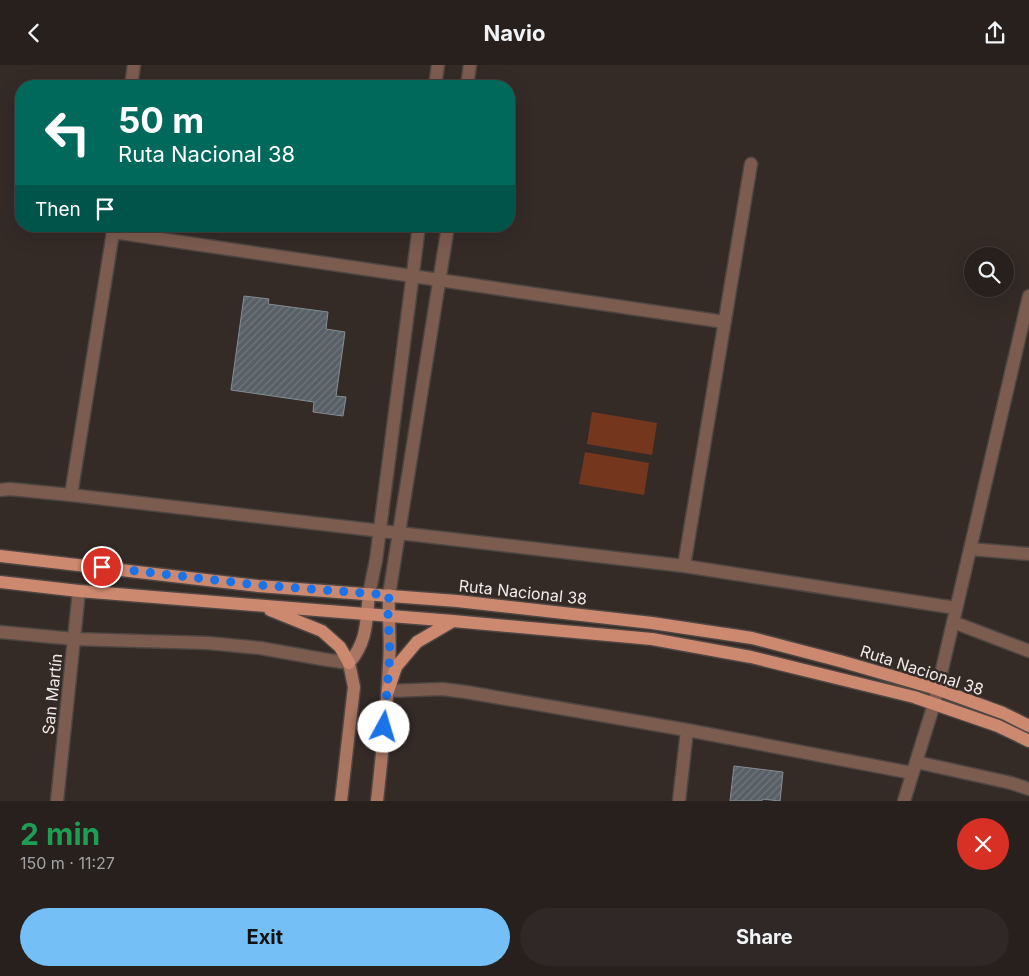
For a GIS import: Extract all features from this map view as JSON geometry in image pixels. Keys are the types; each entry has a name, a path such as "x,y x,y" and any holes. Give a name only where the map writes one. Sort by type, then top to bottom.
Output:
{"main road":[{"name":"Ruta Nacional 38","path":"0,556 258,585 457,601 652,623 752,638 937,689 1003,713 1029,726"},
{"name":"Ruta Nacional 38","path":"0,582 79,591 652,639 751,657 904,695 998,726 1029,741"},
{"path":"350,663 359,652 364,637 369,594"},
{"path":"377,801 388,691 390,654 389,595"},
{"path":"258,605 322,631 340,647 350,663 354,687 341,801"},
{"path":"388,691 396,667 417,642 452,621"}],"street":[{"path":"132,80 134,65"},
{"path":"436,80 438,65"},
{"path":"469,80 470,65"},
{"path":"684,566 751,164"},
{"path":"71,495 113,232"},
{"path":"132,232 725,322"},
{"path":"369,594 418,232"},
{"path":"389,595 447,232"},
{"path":"904,801 934,704 1029,296"},
{"path":"0,490 10,489 71,495 684,566 956,608"},
{"path":"970,549 1029,554"},
{"name":"San Martín","path":"57,801 79,591"},
{"path":"953,622 1029,651"},
{"path":"0,632 74,639 216,644 260,648 350,663"},
{"path":"388,691 442,689 466,692 1011,783 1029,789"},
{"path":"679,801 687,730"}],"shaded area":[{"path":"592,412 657,423 652,455 587,444"},
{"path":"585,452 649,463 644,495 579,484"}],"building":[{"path":"244,296 269,299 268,304 328,312 326,329 345,332 336,396 346,397 343,416 313,412 314,402 231,390"},
{"path":"734,766 783,772 780,801 762,799 762,801 730,801"}],"route":[{"path":"102,567 258,585 389,595 390,654 384,727"}]}
